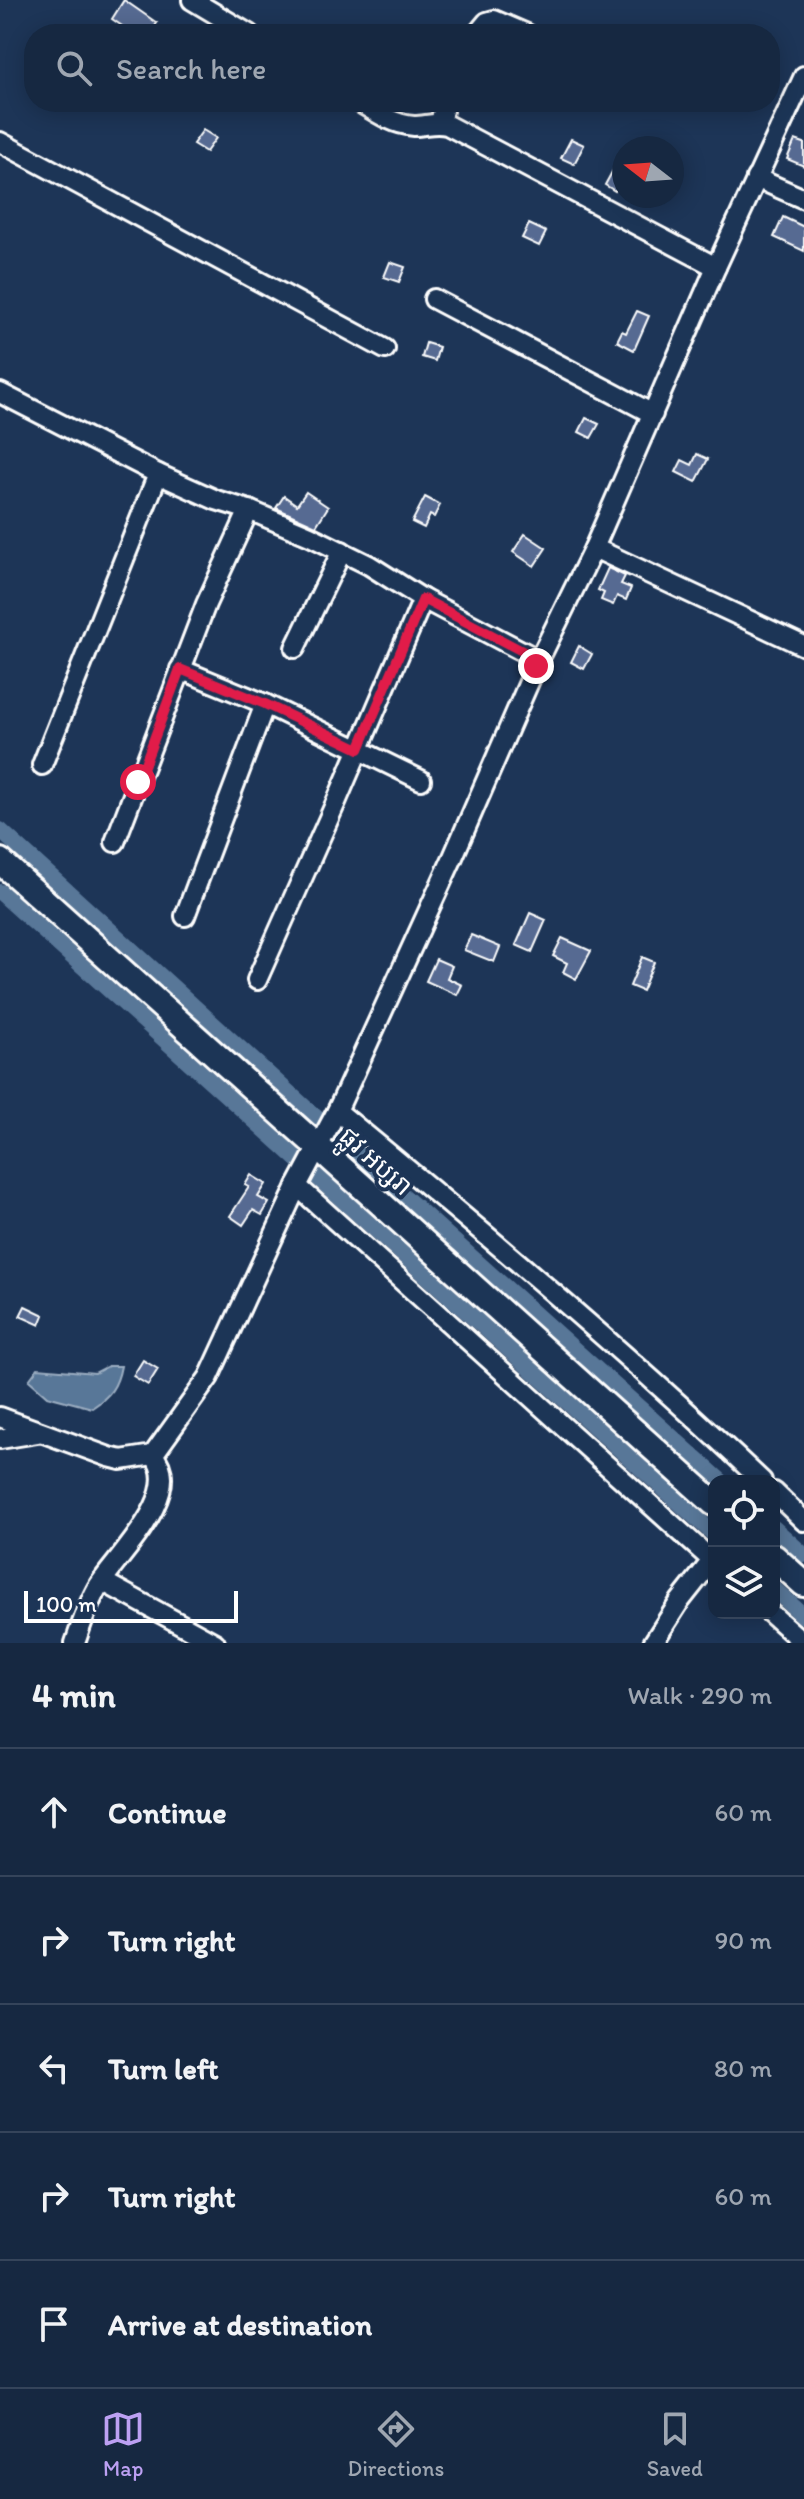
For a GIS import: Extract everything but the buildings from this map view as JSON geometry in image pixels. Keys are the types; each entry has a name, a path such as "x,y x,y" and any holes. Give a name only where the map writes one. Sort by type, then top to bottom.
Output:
{"street":[{"path":"202,3 234,24"},
{"path":"485,24 494,20 503,24"},
{"path":"0,1417 121,1460 153,1455 209,1377 297,1186 337,1111 539,660 594,548 716,267 804,76"},
{"path":"378,112 411,126 440,123 716,267"},
{"path":"440,123 443,112"},
{"path":"0,142 385,349"},
{"path":"756,178 804,199"},
{"path":"434,299 653,414"},
{"path":"0,393 158,474 342,551 423,599 539,660"},
{"path":"42,765 158,474"},
{"path":"115,842 211,592 249,510"},
{"path":"594,548 804,646"},
{"path":"295,648 342,551"},
{"path":"257,980 423,599"},
{"path":"180,669 265,704 421,780"},
{"path":"185,916 265,704"},
{"name":"ផ្លូវ អប្សរា","path":"0,861 708,1498"},
{"path":"337,1111 473,1222 755,1475"},
{"path":"297,1186 708,1556"},
{"path":"0,1439 40,1433"},
{"path":"75,1643 91,1598 133,1541 162,1490 163,1469 153,1455"},
{"path":"780,1498 804,1521"},
{"path":"780,1562 804,1584"},
{"path":"653,1643 680,1601 708,1566"},
{"path":"102,1581 215,1643"},
{"path":"777,1619 804,1643"}],"water":[{"path":"108,1366 121,1366 117,1380 108,1395 92,1408 47,1396 29,1380 38,1368 95,1373"}],"waterway":[{"path":"0,830 319,1120"},
{"path":"0,892 298,1160"},
{"path":"337,1136 714,1475"},
{"path":"316,1176 708,1529"},
{"path":"780,1533 804,1555"},
{"path":"780,1594 804,1616"}],"route":[{"path":"138,782 180,669 265,704 359,749 423,599 539,660 536,666"}]}
